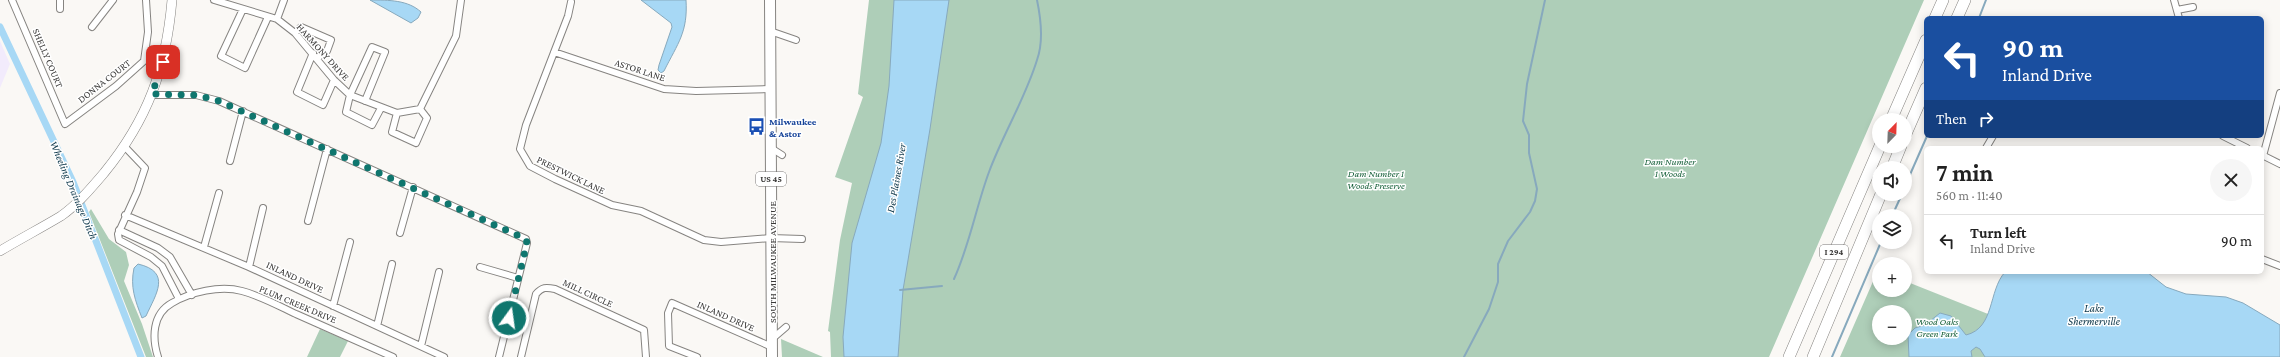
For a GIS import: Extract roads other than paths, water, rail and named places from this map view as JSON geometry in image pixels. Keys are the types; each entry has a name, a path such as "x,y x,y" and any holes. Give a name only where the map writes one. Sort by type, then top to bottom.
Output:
{"highway":[{"path":"1936,16 1943,0"},
{"path":"1958,16 1965,0"},
{"path":"1894,113 1924,45"},
{"path":"1912,120 1924,93"},
{"name":"I 294","path":"1789,357 1877,153"},
{"name":"I 294","path":"1813,357 1878,201"}],"main road":[{"path":"0,251 62,215 88,192 125,147 152,94 166,50 172,0"},
{"name":"SOUTH MILWAUKEE AVENUE","path":"770,0 772,348"}],"street":[{"name":"SHELLY COURT","path":"12,0 65,124"},
{"path":"60,0 60,9"},
{"path":"92,27 113,0"},
{"name":"DONNA COURT","path":"65,124 144,61 148,32 146,0"},
{"name":"HARMONY DRIVE","path":"214,0 225,1 243,9 277,19 295,33 334,80 350,95 397,113 420,109"},
{"path":"277,19 284,0"},
{"path":"397,113 392,132 416,143 427,118 420,109 456,36 461,0"},
{"path":"2174,0 2178,16"},
{"name":"PRESTWICK LANE","path":"571,2 568,16 526,125 520,149 530,166 612,205 641,211 704,240 721,242 772,238 802,239"},
{"path":"2177,10 2193,7"},
{"path":"243,9 221,56 245,68 268,17"},
{"path":"295,33 302,27 331,40 327,51 317,58"},
{"path":"770,31 796,40"},
{"path":"365,101 385,52 372,47 350,95 346,112 372,125 381,108"},
{"name":"ASTOR LANE","path":"554,52 664,89 696,91 770,90"},
{"path":"313,53 296,92 323,105 334,80"},
{"path":"2264,148 2280,93"},
{"path":"152,94 196,95 219,101 526,239 527,243 499,357"},
{"path":"230,161 243,112"},
{"path":"2227,138 2243,146"},
{"path":"125,147 145,168 137,192 118,232 119,240 152,257 162,266 178,299"},
{"path":"771,148 782,155"},
{"path":"308,221 327,150"},
{"path":"2264,156 2280,164"},
{"path":"400,233 413,187"},
{"path":"204,247 220,193"},
{"path":"249,267 263,208"},
{"name":"INLAND DRIVE","path":"125,215 249,267 444,357"},
{"path":"118,232 158,248 170,257 192,295"},
{"name":"INLAND DRIVE","path":"333,306 350,242"},
{"path":"2264,260 2280,266"},
{"path":"377,326 392,264"},
{"path":"480,267 518,278"},
{"path":"421,346 439,272"},
{"name":"MILL CIRCLE","path":"521,357 536,294 546,287 555,289 644,330 646,357"},
{"name":"PLUM CREEK DRIVE","path":"158,357 154,337 155,325 160,314 168,305 178,299 192,295 225,289 242,291 393,357"},
{"name":"INLAND DRIVE","path":"697,357 669,346 668,313 672,303 772,348"},
{"path":"772,348 786,327"}],"water":[{"path":"370,0 404,3 421,12 418,18 411,23"},
{"path":"641,0 686,0 684,29 678,45 664,71 661,73 658,70 659,65 672,27 671,23"},
{"name":"Des Plaines River","path":"894,0 949,0 930,129 903,290 898,357 844,357 843,337 852,243 881,143 889,86"},
{"path":"138,264 155,272 158,278 157,292 154,300 146,316 142,318 135,299 133,287 134,268"},
{"name":"Lake Shermerville","path":"2004,274 2150,274 2166,287 2186,294 2226,297 2243,303 2280,325 2280,357 1985,357 1980,349 1976,347 1971,351 1972,357 1909,357 1908,345 1912,345 1912,331 1915,328 1925,325 1940,313 1951,316 1966,335 1975,331 1982,325 1987,317 1996,289"}],"waterway":[{"path":"954,279 969,239 989,172 1026,89 1039,53 1041,45 1041,30 1037,0"},
{"path":"1464,357 1489,309 1498,282 1498,264 1508,241 1530,212 1535,201 1537,189 1529,153 1529,135 1523,121 1527,84 1545,0"},
{"path":"1980,16 1986,0"},
{"name":"Wheeling Drainage Ditch","path":"0,27 73,182 141,357"},
{"path":"1912,170 1926,138"},
{"path":"1895,209 1899,201"},
{"path":"1832,357 1878,249"},
{"path":"900,290 942,286"}],"place":[{"name":"Milwaukee & Astor","path":"756,127"}],"park label":[{"name":"Dam Number 1 Woods","path":"1670,166"},
{"name":"Dam Number 1 Woods Preserve","path":"1376,178"},
{"name":"Wood Oaks Green Park","path":"1937,326"}]}
